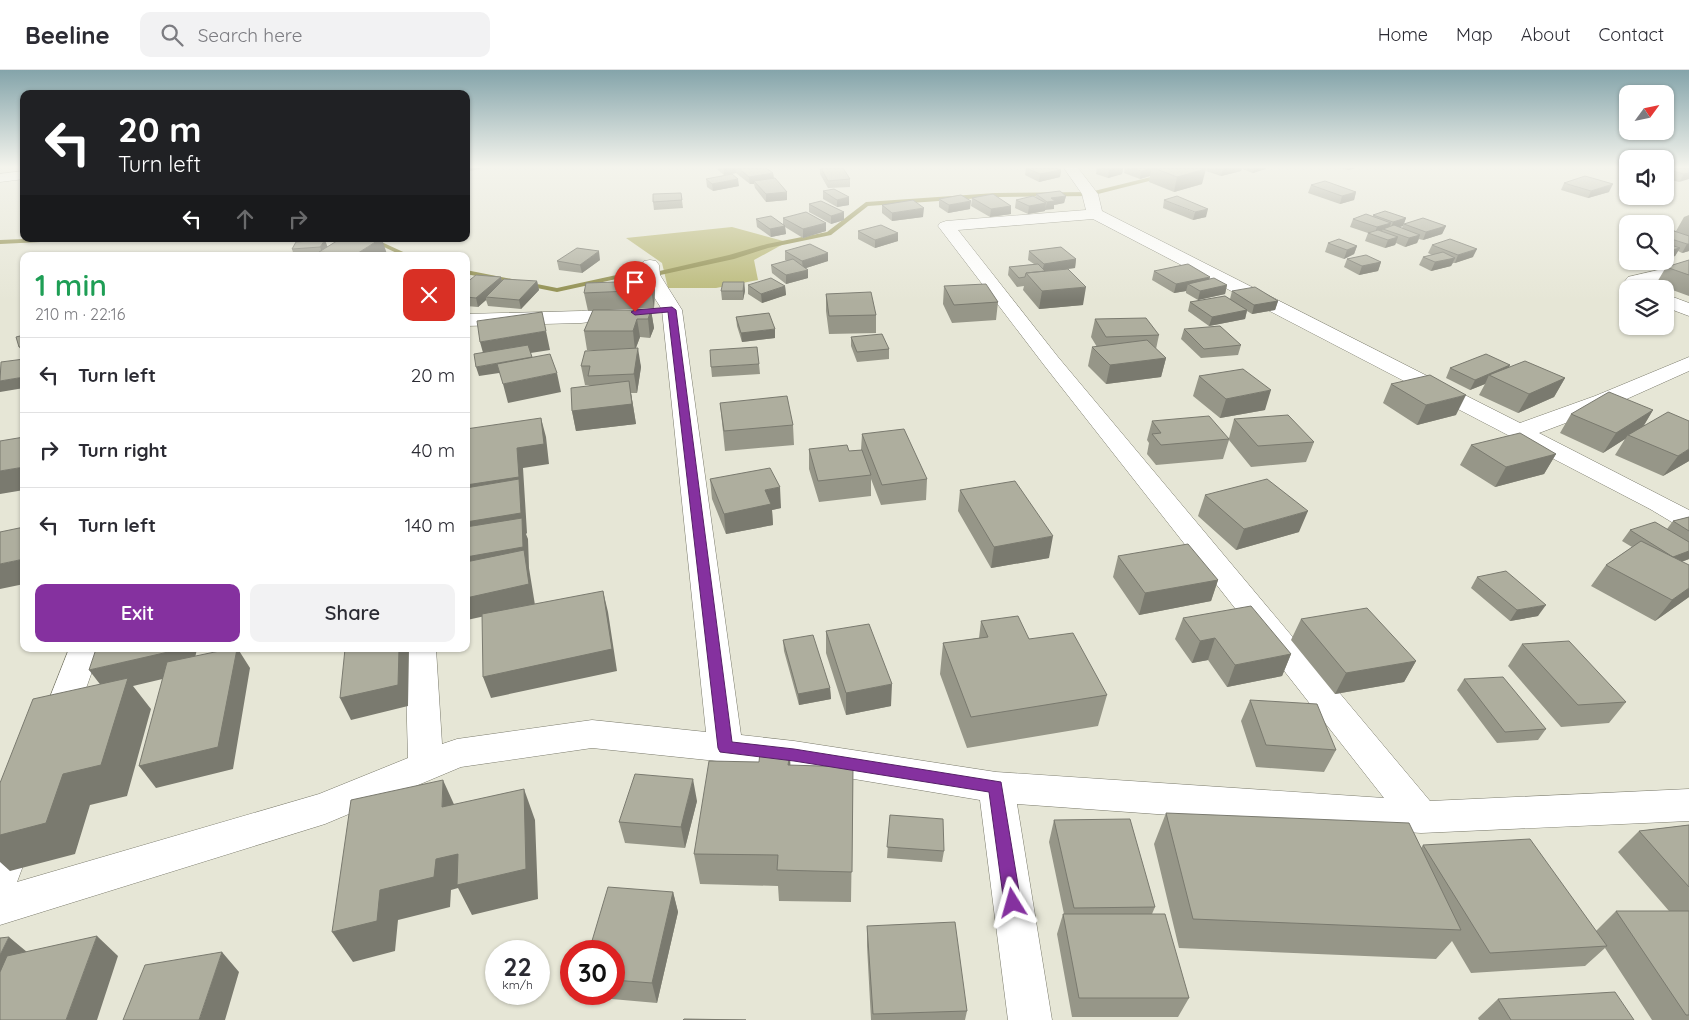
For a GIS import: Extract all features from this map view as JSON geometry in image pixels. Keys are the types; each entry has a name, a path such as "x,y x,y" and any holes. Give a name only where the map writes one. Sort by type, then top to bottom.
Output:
{"street":[{"path":"1421,817 1051,361 946,226 1095,214 1659,503 1689,521"},
{"path":"650,265 725,748"},
{"path":"1638,280 1689,268"},
{"path":"1674,304 1689,310"},
{"path":"470,320 581,317 656,311"},
{"path":"1519,432 1603,401 1689,363"},
{"path":"44,758 83,652"},
{"path":"420,652 426,766"},
{"path":"0,906 325,808 457,753 592,734 794,755 996,787 1421,817 1689,805"},
{"path":"996,787 1030,1020"},
{"path":"0,877 27,804"}],"shaded area":[{"path":"732,227 787,242 754,260 758,280 716,288 668,288 662,263 626,238"}],"building":[{"path":"807,212 826,223 803,229 783,218"},
{"path":"824,212 843,212 831,216"},
{"path":"1389,212 1406,218 1393,222 1373,215"},
{"path":"1366,214 1391,223 1377,227 1353,219"},
{"path":"771,216 785,226 770,229 756,219"},
{"path":"1423,218 1446,226 1426,232 1404,224"},
{"path":"881,225 898,233 875,240 858,231"},
{"path":"1394,225 1420,235 1409,238 1383,229"},
{"path":"1378,230 1398,237 1388,240 1368,233"},
{"path":"1674,231 1689,236 1689,244 1674,240"},
{"path":"1339,239 1357,246 1347,250 1328,243"},
{"path":"1450,239 1477,249 1458,255 1432,245"},
{"path":"296,242 324,242 320,247 292,249"},
{"path":"335,242 375,242 360,252 319,252"},
{"path":"810,244 828,253 802,261 785,251"},
{"path":"1061,247 1076,259 1044,264 1029,251"},
{"path":"577,248 599,251 580,265 557,261"},
{"path":"1443,252 1455,258 1435,262 1423,257"},
{"path":"1366,255 1381,262 1362,266 1347,259"},
{"path":"793,259 808,270 786,275 771,265"},
{"path":"1689,260 1689,275 1674,270 1674,265"},
{"path":"1038,264 1045,271 1026,273 1025,277 1019,278 1009,267"},
{"path":"1188,264 1210,277 1176,284 1154,271"},
{"path":"640,269 644,274 620,275 618,273"},
{"path":"1068,269 1086,287 1042,291 1026,273"},
{"path":"653,273 651,290 584,293 586,283 617,282 618,275"},
{"path":"476,275 501,277 476,298 470,297 470,280"},
{"path":"771,278 785,286 761,294 748,285"},
{"path":"1214,278 1227,285 1200,291 1188,284"},
{"path":"504,279 537,281 519,300 486,297"},
{"path":"723,282 744,282 743,291 721,291"},
{"path":"986,284 998,302 954,305 944,286"},
{"path":"1255,287 1278,301 1254,305 1232,291"},
{"path":"871,292 876,315 829,316 826,294"},
{"path":"1225,296 1247,310 1212,317 1190,302"},
{"path":"593,310 651,310 648,319 637,319 633,331 584,331"},
{"path":"542,312 546,331 480,342 477,321"},
{"path":"769,313 775,329 741,333 736,317"},
{"path":"1146,318 1159,335 1106,337 1095,319"},
{"path":"1220,326 1241,345 1204,349 1184,329"},
{"path":"882,334 889,349 857,352 851,337"},
{"path":"20,336 20,347 19,347 16,337"},
{"path":"1147,340 1166,358 1110,365 1092,347"},
{"path":"528,345 532,357 476,367 474,354"},
{"path":"757,347 759,364 711,367 710,350"},
{"path":"638,348 634,374 588,376 590,366 581,366 585,351"},
{"path":"550,354 557,373 503,384 497,364"},
{"path":"1486,354 1510,365 1475,380 1450,368"},
{"path":"20,360 20,378 0,381 1,362"},
{"path":"1525,361 1565,378 1529,394 1489,375"},
{"path":"1243,369 1271,390 1226,399 1199,376"},
{"path":"1430,375 1466,395 1426,405 1391,384"},
{"path":"629,381 632,404 572,411 571,388"},
{"path":"1609,392 1653,410 1616,433 1571,414"},
{"path":"787,396 793,425 724,431 720,403"},
{"path":"1668,412 1689,421 1689,449 1678,456 1628,435"},
{"path":"1288,415 1314,442 1258,446 1234,419"},
{"path":"1209,416 1229,439 1161,445 1152,434 1161,433 1152,421"},
{"path":"541,418 544,444 517,448 519,477 470,484 470,428"},
{"path":"904,429 927,479 882,485 862,434"},
{"path":"1520,433 1556,454 1506,467 1471,445"},
{"path":"20,438 20,468 0,471 0,441"},
{"path":"847,445 849,451 862,450 871,475 818,481 809,449"},
{"path":"770,468 780,487 765,490 771,504 724,514 710,479"},
{"path":"519,479 521,513 470,521 470,487"},
{"path":"1267,479 1308,511 1244,529 1205,495"},
{"path":"1015,481 1053,536 994,547 960,490"},
{"path":"1689,517 1689,531 1673,521"},
{"path":"522,518 523,547 470,556 470,526"},
{"path":"1655,522 1689,542 1689,551 1673,557 1630,530"},
{"path":"20,528 20,560 0,564 0,532"},
{"path":"1641,541 1689,565 1689,588 1672,600 1606,565"},
{"path":"1188,544 1218,580 1145,593 1118,556"},
{"path":"524,550 529,584 470,597 470,561"},
{"path":"1506,571 1546,605 1517,610 1477,577"},
{"path":"603,591 612,649 483,677 482,614"},
{"path":"1251,606 1291,654 1235,665 1215,638 1200,641 1183,618"},
{"path":"1367,608 1416,661 1346,673 1301,619"},
{"path":"1018,616 1029,639 1073,633 1107,695 971,717 943,643 988,637 981,621"},
{"path":"869,624 892,684 846,693 826,631"},
{"path":"813,635 830,688 798,694 783,640"},
{"path":"1569,641 1626,702 1578,705 1522,644"},
{"path":"95,652 168,652 89,670"},
{"path":"215,652 236,652 218,747 139,766 167,662"},
{"path":"345,652 399,652 398,685 340,698"},
{"path":"1503,677 1546,729 1505,732 1464,679"},
{"path":"128,678 101,765 63,774 46,823 0,835 0,783 33,699"},
{"path":"1250,700 1317,704 1336,750 1266,745"},
{"path":"760,752 790,753 788,765 853,767 852,872 777,870 778,855 694,854 709,761 759,762"},
{"path":"635,774 693,779 681,827 619,822"},
{"path":"443,780 442,807 524,789 526,869 457,885 458,854 436,859 434,877 380,890 377,921 332,932 351,800"},
{"path":"1166,813 1409,823 1461,930 1193,919"},
{"path":"890,815 943,819 944,851 887,847"},
{"path":"1130,819 1155,907 1074,908 1054,820"},
{"path":"1689,825 1689,887 1639,831"},
{"path":"1530,839 1607,946 1490,953 1423,845"},
{"path":"608,887 673,892 652,983 625,981 625,940 592,940"},
{"path":"1616,911 1689,911 1689,1015 1686,1015"},
{"path":"1063,914 1165,914 1189,998 1079,998"},
{"path":"955,922 967,1011 873,1014 867,926"},
{"path":"97,936 66,1020 0,1020 0,972 7,956"},
{"path":"9,937 0,955 0,938"},
{"path":"222,952 199,1020 123,1020 145,965"},
{"path":"1615,992 1634,1020 1511,1020 1498,999"},
{"path":"684,1019 746,1020 683,1020"}],"waterway":[{"path":"470,273 557,290 621,276 651,275 731,257 767,246 829,234 856,212"},
{"path":"0,242 20,241"},
{"path":"377,242 399,252"}],"route":[{"path":"635,312 672,310 725,748 794,755 996,787 1013,903"}]}
